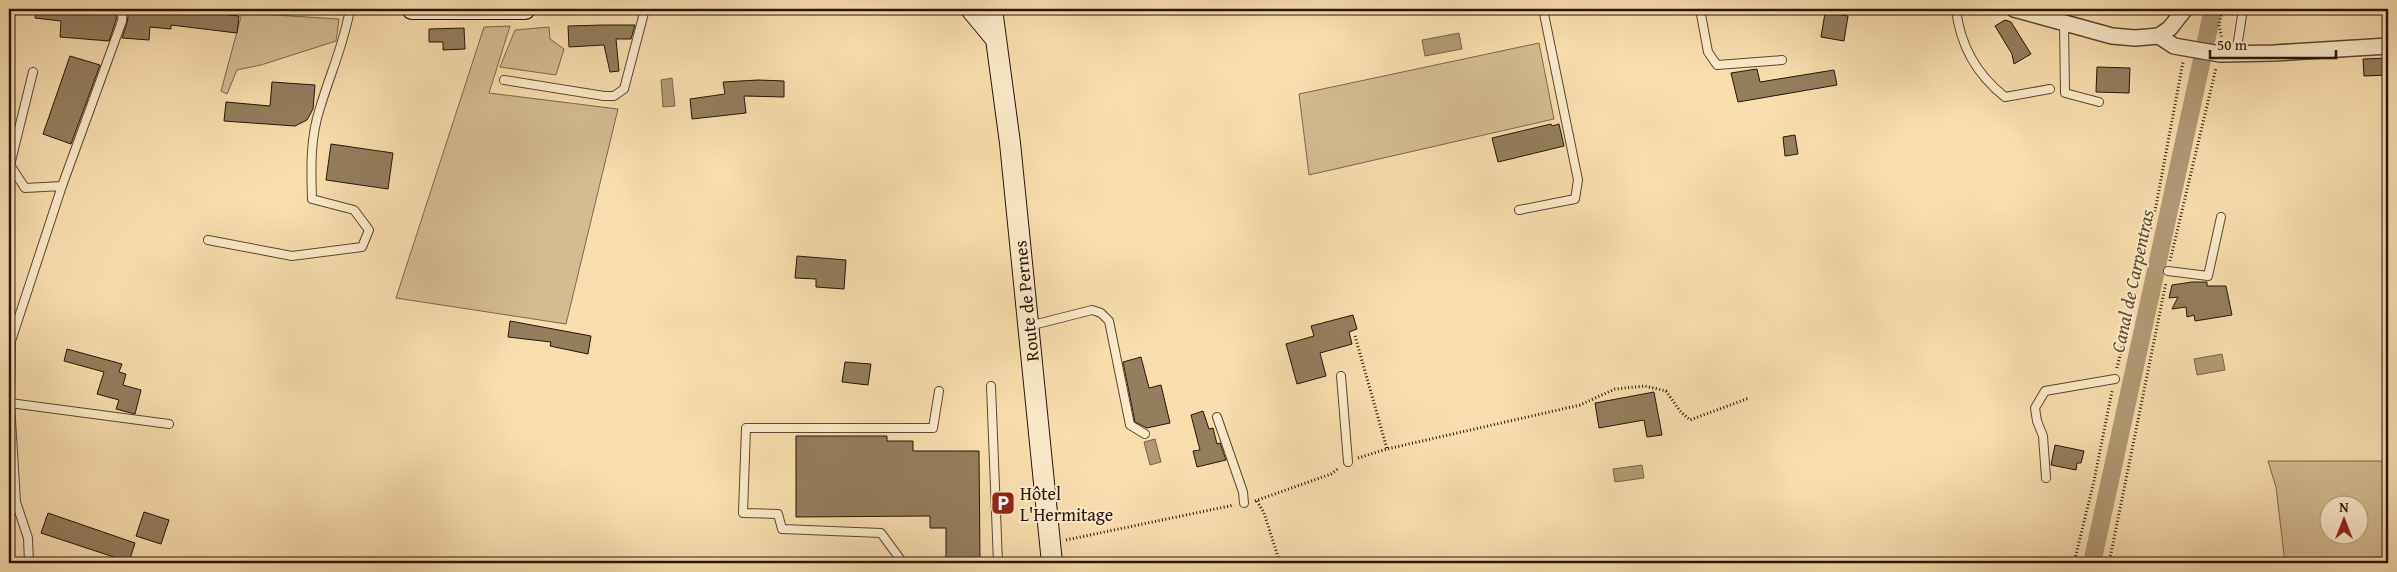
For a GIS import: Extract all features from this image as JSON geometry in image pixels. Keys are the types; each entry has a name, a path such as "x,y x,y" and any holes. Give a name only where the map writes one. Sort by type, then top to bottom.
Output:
{"main road":[{"path":"412,9 525,9"},
{"path":"972,9 996,39"},
{"name":"Route de Pernes","path":"992,9 1010,143 1052,563"}],"street":[{"path":"2014,9 2112,36 2135,38 2159,36 2170,28 2185,9"},
{"path":"2159,36 2174,46 2223,54 2388,46"}],"lane":[{"path":"29,563 28,538 16,502 10,403 11,341 62,186 122,22 124,9"},
{"path":"208,240 292,256 362,247 369,230 354,210 312,200 313,138 319,109 346,34 350,9"},
{"path":"504,80 614,96 624,89 646,9"},
{"path":"1519,210 1575,199 1578,180 1544,9"},
{"path":"1700,9 1708,52 1717,65 1782,60"},
{"path":"1956,9 1963,45 1973,64 2005,97 2050,89"},
{"path":"2223,54 2243,9"},
{"path":"2064,23 2065,93 2099,102"},
{"path":"33,72 10,165 25,188 62,186"},
{"path":"2168,271 2208,276 2220,217"},
{"path":"1029,326 1092,310 1101,313 1109,321 1130,426 1145,434"},
{"path":"1341,376 1348,462"},
{"path":"2046,478 2043,436 2037,421 2035,408 2039,398 2045,391 2115,379"},
{"path":"991,386 998,563"},
{"path":"903,563 881,533 782,529 778,514 743,513 746,428 933,428 939,391"},
{"path":"10,403 169,424"},
{"path":"1217,417 1243,492 1244,504"}],"path":[{"path":"2109,563 2168,271 2208,99 2223,54 2219,24 2223,9"},
{"path":"2074,563 2156,206 2188,49"},
{"path":"1355,336 1387,449"},
{"path":"1051,543 1256,501 1331,474 1348,462 1387,449 1580,405 1615,390 1645,386 1666,391 1680,411 1690,420 1749,398"},
{"path":"1256,501 1264,513 1280,563"}],"shaded area":[{"path":"242,13 339,19 336,41 261,65 237,70 227,94 221,91"},
{"path":"510,26 489,93 618,109 566,324 396,298 484,27"},
{"path":"549,27 550,39 564,49 556,75 500,67 515,30"},
{"path":"1459,33 1462,49 1425,56 1422,40"},
{"path":"1539,43 1554,119 1309,175 1299,94"},
{"path":"672,78 675,106 663,107 661,80"},
{"path":"2222,354 2225,370 2197,375 2194,359"},
{"path":"1155,439 1161,462 1150,465 1144,442"},
{"path":"2268,461 2388,461 2388,563 2285,563 2276,487"},
{"path":"1642,465 1644,478 1615,482 1613,469"}],"building":[{"path":"36,9 117,9 116,20 109,41 60,37 61,21 35,18"},
{"path":"129,9 185,10 239,16 237,33 171,25 171,29 150,27 149,40 122,38"},
{"path":"1825,13 1848,16 1844,41 1821,37"},
{"path":"2005,20 2011,22 2031,54 2014,64 2012,54 1995,26"},
{"path":"635,25 631,39 616,39 619,71 610,72 604,45 569,47 568,26"},
{"path":"464,28 465,49 443,50 443,42 429,42 429,29"},
{"path":"70,56 100,65 71,144 43,134"},
{"path":"2388,58 2388,75 2364,76 2363,59"},
{"path":"2097,67 2130,68 2129,93 2096,92"},
{"path":"1757,69 1760,82 1834,70 1837,85 1738,102 1731,73"},
{"path":"784,81 784,97 744,96 746,113 692,119 690,99 725,94 723,82"},
{"path":"272,82 315,85 313,109 307,120 295,126 224,121 226,102 270,106"},
{"path":"1551,124 1552,126 1559,124 1564,146 1498,162 1492,138"},
{"path":"1795,135 1798,154 1785,156 1783,137"},
{"path":"331,144 393,153 388,189 326,180"},
{"path":"797,256 846,260 844,289 816,287 816,279 795,278"},
{"path":"2207,282 2207,286 2226,286 2232,315 2195,321 2194,315 2187,317 2186,307 2172,309 2178,297 2169,298 2172,285"},
{"path":"1353,315 1357,329 1349,332 1352,344 1320,353 1326,376 1297,384 1286,344 1314,336 1311,326"},
{"path":"510,321 591,336 588,354 550,346 551,342 508,337"},
{"path":"67,349 122,364 119,372 126,374 123,385 141,390 135,414 116,409 119,400 97,394 104,372 64,361"},
{"path":"1141,357 1149,388 1161,385 1170,423 1147,428 1135,422 1123,362"},
{"path":"845,362 871,364 868,385 842,382"},
{"path":"1654,392 1662,435 1647,437 1644,420 1599,428 1595,403"},
{"path":"1203,411 1209,429 1213,428 1217,444 1220,443 1226,460 1197,467 1193,451 1200,450 1191,415"},
{"path":"796,436 887,436 887,441 913,441 913,451 979,451 980,563 946,563 946,528 930,528 930,516 796,517"},
{"path":"2055,445 2084,451 2081,463 2077,463 2076,470 2051,465"},
{"path":"144,512 169,520 161,544 136,536"},
{"path":"48,513 135,543 129,562 41,533"}],"waterway":[{"name":"Canal de Carpentras","path":"2092,563 2213,9"}],"place":[{"name":"Hôtel L'Hermitage","path":"1003,503"}]}
